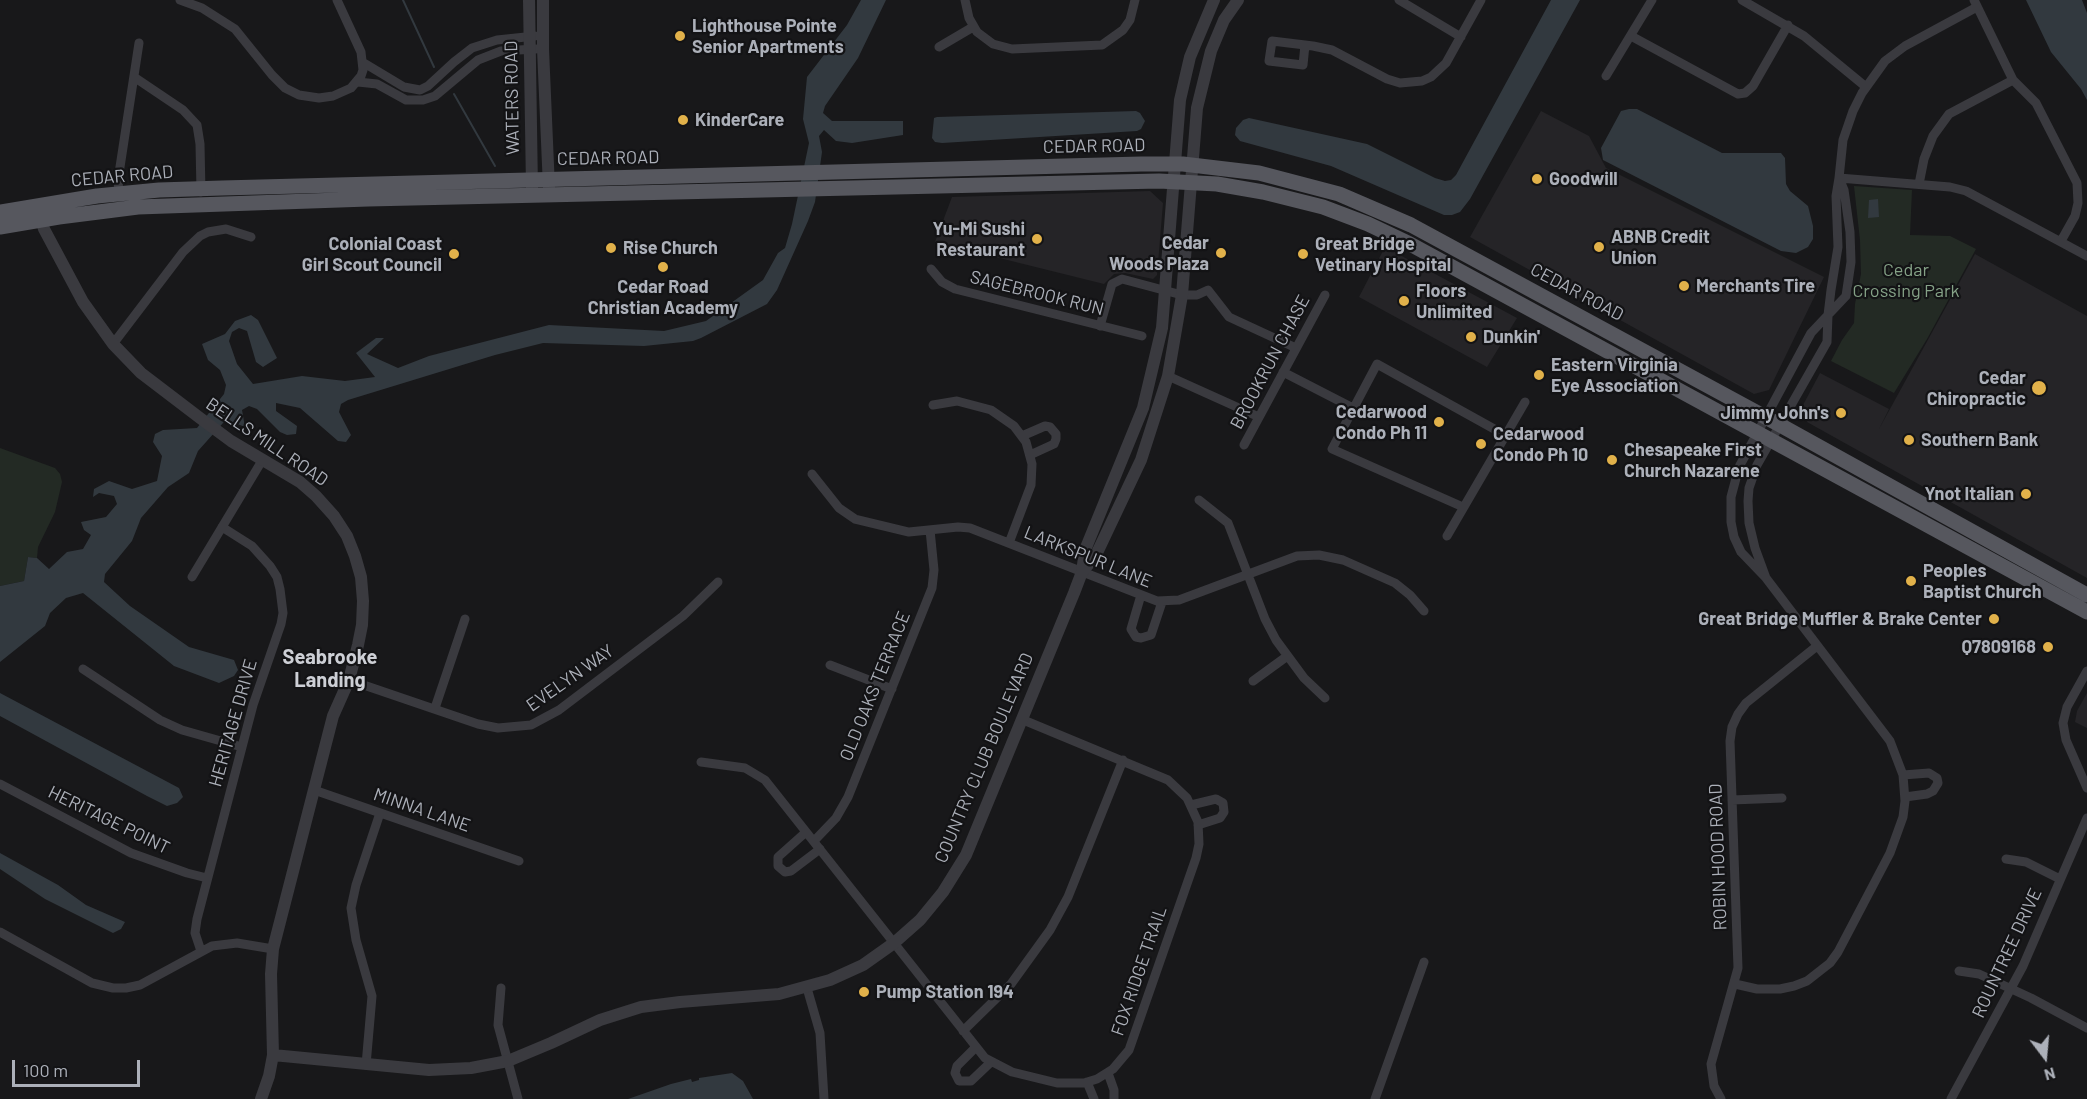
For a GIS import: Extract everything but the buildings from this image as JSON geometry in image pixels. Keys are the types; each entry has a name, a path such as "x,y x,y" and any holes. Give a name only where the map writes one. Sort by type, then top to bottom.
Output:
{"main road":[{"name":"CEDAR ROAD","path":"0,227 39,212 118,194 532,195 549,187 794,173 1175,164 1250,172 1339,194 1382,211 1438,239 2087,595"},
{"name":"CEDAR ROAD","path":"0,212 114,209 202,196 532,180 549,187 784,190 1174,182 1248,189 1331,210 1383,230 2087,612"}],"street":[{"path":"180,0 209,11 235,29 272,75 292,92 319,98 340,93 351,87 358,82 363,70 361,52 337,0"},
{"name":"WATERS ROAD","path":"529,0 532,195"},
{"name":"WATERS ROAD","path":"543,0 549,187"},
{"path":"965,0 973,27 985,39 1002,48 1094,46 1110,41 1123,30 1130,20 1135,0"},
{"name":"COUNTRY CLUB BOULEVARD","path":"1082,572 1096,555 1141,460 1168,376 1174,292 1174,182 1180,100 1197,38 1214,0"},
{"name":"COUNTRY CLUB BOULEVARD","path":"273,1055 439,1070 471,1068 508,1061 600,1020 641,1007 779,994 830,980 862,965 894,943 930,909 959,868 1082,572 1085,550 1143,408 1174,292 1191,183 1197,108 1207,66 1224,20 1238,0"},
{"path":"1399,0 1461,38"},
{"path":"1305,45 1332,50 1387,79 1400,83 1412,83 1431,77 1441,69 1481,0"},
{"path":"1606,76 1652,0"},
{"path":"1748,1 1817,46 1866,87"},
{"path":"1766,579 1753,541 1748,501 1752,479 1757,465 1827,342 1830,290 1838,247 1836,196 1843,140 1853,111 1866,87 1885,61 1905,46 1976,3 2013,80 2036,103 2077,183 2078,203 2075,216 2061,241"},
{"path":"1631,36 1738,94 1745,93 1753,86 1788,25"},
{"path":"939,47 973,27"},
{"path":"364,63 404,87 420,90 428,86 472,48 497,40 543,36"},
{"path":"118,194 118,180 139,43"},
{"path":"358,82 377,84 406,100 423,100 435,96 477,60 501,51 543,49"},
{"path":"134,76 183,110 197,125 200,133 202,196"},
{"path":"1919,184 1924,159 1933,136 1949,114 2013,80"},
{"path":"1839,178 1950,187 1966,191 2087,256"},
{"path":"1735,984 1757,989 1780,989 1794,986 1819,973 1830,963 1890,853 1900,830 1905,797 1903,776 1886,734 1766,579 1750,564 1734,537 1730,508 1739,467 1811,333 1846,297 1851,262 1850,232 1844,190 1839,178"},
{"name":"BELLS MILL ROAD","path":"39,212 83,302 113,344 141,373 200,418 220,433 300,482 323,502 340,524 355,556 363,590 362,625 349,680 333,716 273,949 273,1055 261,1099"},
{"path":"113,344 176,260 200,236 226,229 251,237"},
{"name":"SAGEBROOK RUN","path":"931,269 942,282 955,289 1142,336"},
{"path":"1100,326 1109,289 1117,280 1122,279 1174,292 1197,295 1208,290 1229,317 1296,348"},
{"name":"BROOKRUN CHASE","path":"1244,445 1325,295"},
{"path":"1463,507 1332,449 1377,364 1505,435"},
{"path":"1283,372 1353,408"},
{"path":"1168,376 1259,417"},
{"path":"933,405 957,401 991,410 1006,418 1022,436 1032,464 1031,485 1009,543"},
{"path":"1447,536 1525,402"},
{"path":"1022,436 1045,426 1050,427 1056,434 1054,444 1030,455"},
{"path":"192,577 263,459"},
{"name":"LARKSPUR LANE","path":"812,474 839,508 851,517 909,532 970,528 1141,596 1162,602 1179,600 1297,556 1319,555 1333,556 1395,583 1424,611"},
{"path":"1199,500 1228,523 1265,619 1286,657 1325,698"},
{"name":"HERITAGE DRIVE","path":"201,951 195,928 256,696 281,624 283,600 277,577 263,556 252,546 222,527"},
{"name":"OLD OAKS TERRACE","path":"806,832 778,857 778,866 785,872 791,871 817,845 843,808 932,588 934,570 930,530"},
{"name":"EVELYN WAY","path":"349,680 478,724 498,728 531,725 560,710 683,616 718,582"},
{"path":"1141,596 1131,629 1136,637 1141,639 1151,635 1162,602"},
{"path":"435,708 465,619"},
{"name":"ROBIN HOOD ROAD","path":"1721,1099 1714,1086 1711,1064 1738,968 1730,735 1738,714 1746,703 1817,646"},
{"path":"1253,681 1286,657"},
{"path":"830,665 892,689"},
{"path":"83,669 167,723 182,730 242,747"},
{"path":"2087,671 2067,706 2063,723 2066,740 2087,788"},
{"name":"FOX RIDGE TRAIL","path":"701,762 745,768 756,772 765,780 963,1031 991,1062 1012,1072 1057,1083 1088,1082 1108,1073 1129,1050 1196,858 1199,844 1198,825 1191,805 1183,793 1168,780 1021,720"},
{"path":"963,1031 1016,979 1050,930 1068,897 1123,760"},
{"path":"1903,776 1929,773 1936,778 1938,783 1933,791 1927,794 1905,797"},
{"name":"HERITAGE POINT","path":"0,784 131,853 176,870 207,878"},
{"name":"MINNA LANE","path":"314,790 519,861"},
{"path":"1191,805 1216,798 1223,803 1224,812 1220,818 1198,825"},
{"path":"1732,800 1782,798"},
{"path":"366,1065 372,996 356,940 351,908 356,885 380,813"},
{"name":"ROUNTREE DRIVE","path":"1951,1099 2011,989 2087,818"},
{"path":"2006,859 2026,862 2060,879"},
{"path":"0,932 92,983 113,988 126,988 140,984 201,951 223,944 273,949"},
{"path":"1375,1099 1424,962"},
{"path":"1959,971 1979,974 2087,1028"},
{"path":"501,988 498,1025 518,1099"},
{"path":"807,988 820,1033 824,1099"},
{"path":"976,1047 957,1066 955,1073 959,1081 971,1081 991,1062"},
{"path":"1108,1073 1114,1090 1114,1099"},
{"path":"1088,1082 1094,1099"}],"shaded area":[{"path":"861,0 886,0 858,58 825,106 823,113 832,121 903,121 903,135 852,143 836,141 824,130 819,136 822,152 815,202 777,290 767,304 693,341 644,346 543,343 495,355 348,400 341,404 339,412 351,435 346,442 338,441 300,408 276,403 276,411 297,426 296,434 287,435 280,432 257,409 249,406 242,410 245,427 230,421 223,423 198,451 189,473 168,487 141,518 132,541 105,574 104,582 130,606 189,647 234,660 238,670 234,676 219,683 174,666 83,593 66,598 50,613 45,626 0,662 0,586 24,581 28,557 37,558 49,569 67,552 83,549 91,535 84,530 81,522 106,517 117,504 114,496 99,493 93,497 94,489 109,481 132,489 157,481 162,456 153,442 155,434 163,430 197,428 224,394 226,385 220,370 208,360 202,344 225,334 235,321 251,315 258,320 277,358 263,367 256,362 247,331 239,328 232,332 229,341 237,364 253,384 302,376 345,381 375,377 356,353 376,338 384,338 367,354 398,368 429,356 549,325 664,331 706,321 763,280 778,253 785,248 792,224 809,143 803,119 807,77 847,25"},
{"path":"1551,0 1580,0 1470,199 1460,212 1444,215 1331,166 1240,141 1235,135 1236,128 1243,120 1249,118 1367,144 1435,178 1451,180 1456,175"},
{"path":"2026,0 2082,0 2087,13 2087,100 2051,52"},
{"path":"1637,109 1722,153 1781,153 1785,158 1786,184 1790,191 1808,206 1813,226 1813,239 1808,247 1796,253 1781,251 1603,160 1601,148 1621,111"},
{"path":"1136,111 1145,121 1141,129 1137,131 942,143 935,142 932,138 934,118 937,117"},
{"path":"1541,111 1589,136 1606,168 1824,277 1769,390 1754,394 1470,237"},
{"path":"1150,191 1163,203 1157,275 1153,279 1125,273 1114,274 1104,284 935,242 952,197"},
{"path":"1878,199 1879,217 1868,218 1869,200"},
{"path":"1385,247 1517,318 1487,367 1359,297"},
{"path":"1975,254 2087,316 2087,578 1807,422 1802,407 1820,373 1889,409 1879,429"},
{"path":"0,693 179,788 183,797 177,803 167,806 0,716"},
{"path":"2087,693 2087,728 2075,722 2077,711"},
{"path":"0,853 58,885 86,905 125,922 121,929 113,933 45,899 0,869"},
{"path":"732,1073 743,1081 753,1099 628,1099 691,1079 692,1082 699,1078"}],"green space":[{"name":"Cedar Crossing Park","path":"1854,186 1912,190 1910,235 1950,236 1976,249 1927,339 1894,393 1831,361 1854,323 1861,274"},
{"path":"0,448 55,468 62,482 55,512 38,547 37,558 28,557 24,581 0,586"}],"waterway":[{"path":"403,0 434,67"},
{"path":"454,94 495,166"}],"place":[{"name":"Lighthouse Pointe Senior Apartments","path":"680,36"},
{"name":"KinderCare","path":"683,120"},
{"name":"Goodwill","path":"1537,179"},
{"name":"Yu-Mi Sushi Restaurant","path":"1037,239"},
{"name":"ABNB Credit Union","path":"1599,247"},
{"name":"Rise Church","path":"611,248"},
{"name":"Cedar Woods Plaza","path":"1221,253"},
{"name":"Colonial Coast Girl Scout Council","path":"454,254"},
{"name":"Great Bridge Vetinary Hospital","path":"1303,254"},
{"name":"Cedar Road Christian Academy","path":"663,267"},
{"name":"Merchants Tire","path":"1684,286"},
{"name":"Floors Unlimited","path":"1404,301"},
{"name":"Dunkin'","path":"1471,337"},
{"name":"Eastern Virginia Eye Association","path":"1539,375"},
{"name":"Cedar Chiropractic","path":"2039,388"},
{"name":"Jimmy John's","path":"1841,413"},
{"name":"Cedarwood Condo Ph 11","path":"1439,422"},
{"name":"Southern Bank","path":"1909,440"},
{"name":"Cedarwood Condo Ph 10","path":"1481,444"},
{"name":"Chesapeake First Church Nazarene","path":"1612,460"},
{"name":"Ynot Italian","path":"2026,494"},
{"name":"Peoples Baptist Church","path":"1911,581"},
{"name":"Great Bridge Muffler & Brake Center","path":"1994,619"},
{"name":"Q7809168","path":"2048,647"},
{"name":"Pump Station 194","path":"864,992"}],"district":[{"name":"Seabrooke Landing","path":"330,668"}]}
